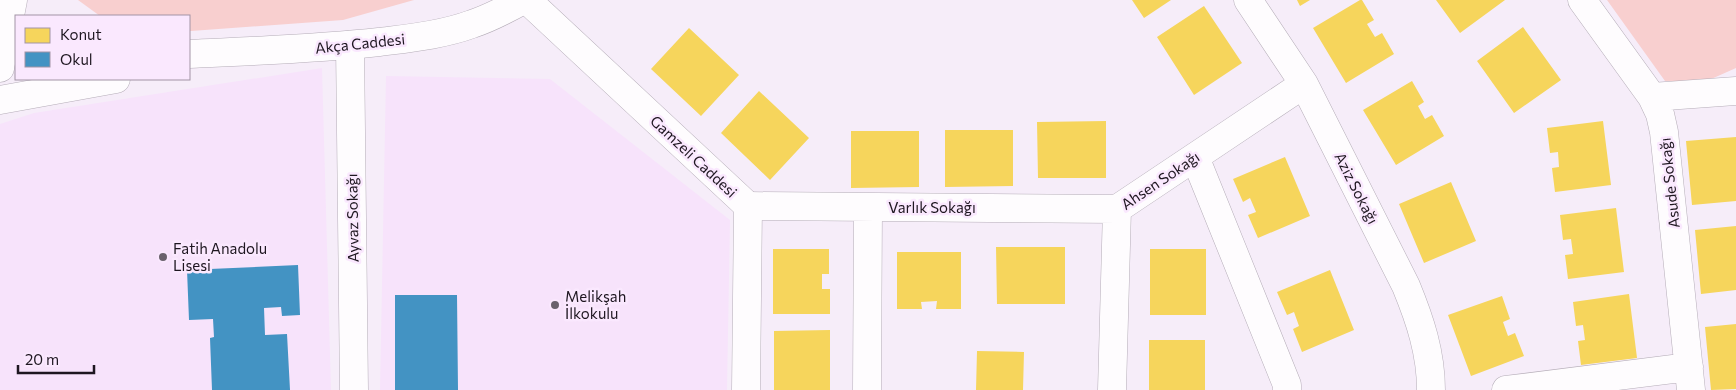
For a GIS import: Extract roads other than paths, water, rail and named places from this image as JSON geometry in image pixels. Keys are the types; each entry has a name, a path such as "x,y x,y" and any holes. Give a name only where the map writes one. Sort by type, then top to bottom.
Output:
{"street":[{"path":"0,68 8,37 13,0"},
{"name":"Akça Caddesi","path":"190,54 350,45 446,32 490,17 524,0"},
{"name":"Gamzeli Caddesi","path":"528,0 748,206 746,390"},
{"name":"Aziz Sokağı","path":"1248,0 1304,84 1406,286 1419,319 1428,350 1431,390"},
{"name":"Asude Sokağı","path":"1582,0 1652,97 1660,114 1664,132 1690,379"},
{"name":"Ayvaz Sokağı","path":"350,45 354,390"},
{"path":"0,100 110,80"},
{"name":"Ahsen Sokağı","path":"1112,390 1117,209 1304,84"},
{"path":"1652,97 1736,91"},
{"path":"1195,156 1286,385 1286,390"},
{"name":"Varlık Sokağı","path":"748,206 1117,209"},
{"path":"867,390 868,207"},
{"path":"1506,390 1690,379"}],"place":[{"name":"Fatih Anadolu Lisesi","path":"163,257"},
{"name":"Melikşah İlkokulu","path":"555,305"}]}
